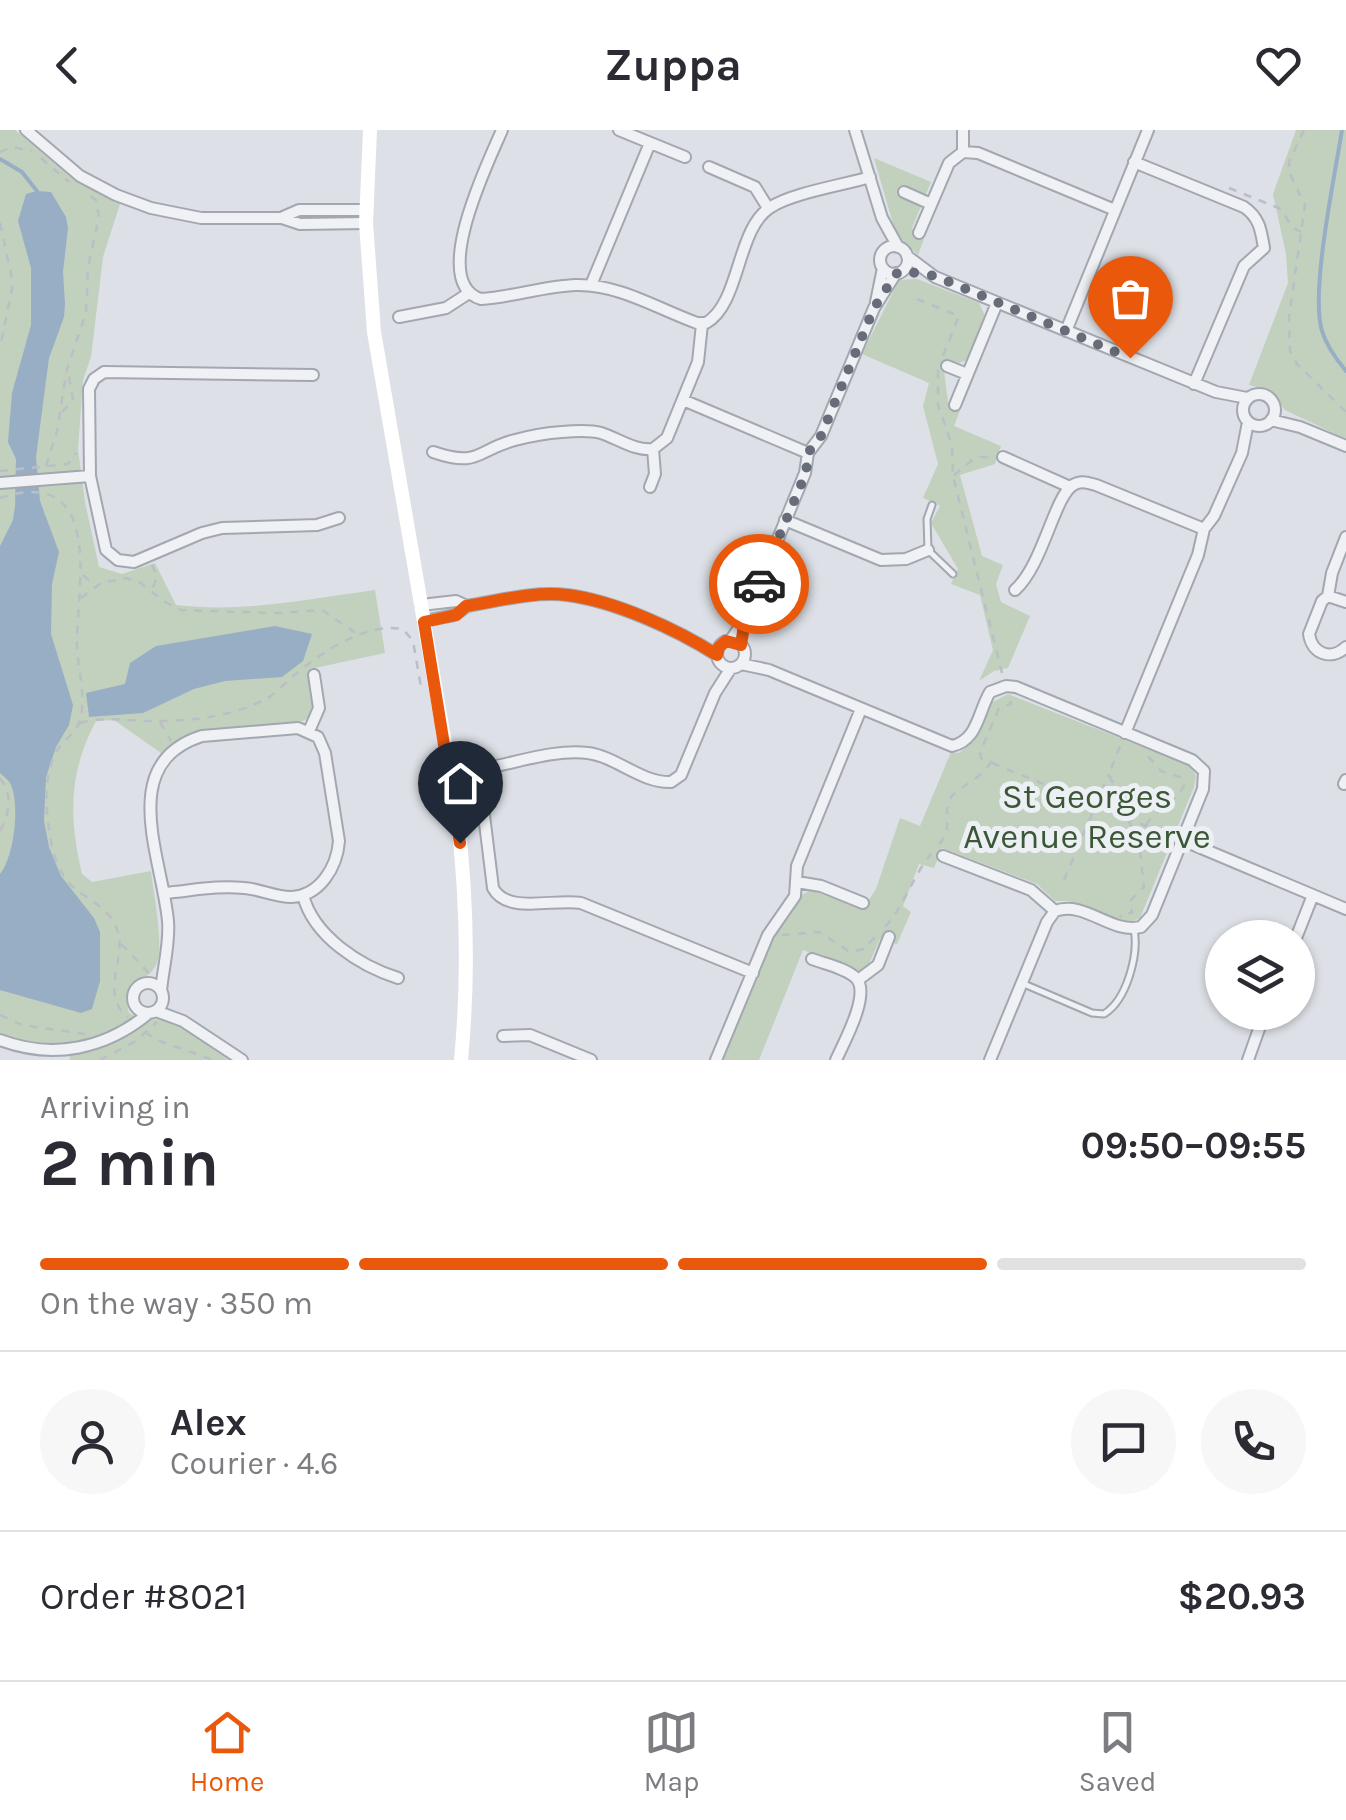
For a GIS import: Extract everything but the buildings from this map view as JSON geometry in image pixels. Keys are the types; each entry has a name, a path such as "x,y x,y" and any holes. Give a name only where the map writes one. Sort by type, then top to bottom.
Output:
{"street":[{"path":"26,130 38,149 97,186 151,208 201,218 282,218 300,224 365,216"},
{"path":"370,130 365,216 374,332 464,873 468,946 461,1060"},
{"path":"502,130 464,225 462,278 469,294 481,299 555,287 591,286 617,291 702,324 717,316 756,223 768,208 870,177"},
{"path":"620,130 685,157"},
{"path":"855,130 882,218 902,252 935,276 1194,384 1247,398 1265,395 1272,401 1269,419 1242,453 1214,516 1204,529 1198,555 1125,733"},
{"path":"920,233 949,164 962,152 963,130"},
{"path":"1066,331 1148,130"},
{"path":"591,286 650,142"},
{"path":"962,152 978,153 1115,210"},
{"path":"1134,162 1244,207 1254,214 1260,226 1264,248 1244,266 1194,384"},
{"path":"710,168 755,187 768,208"},
{"path":"904,192 931,204"},
{"path":"753,973 581,903 506,902 493,888 480,782 488,768 568,753 590,753 652,780 671,782 681,775 806,473 808,453 821,436 874,308 882,268 882,218"},
{"path":"883,251 902,252"},
{"path":"874,308 899,272 902,252"},
{"path":"882,268 935,276"},
{"path":"398,317 446,308 469,294"},
{"path":"955,404 996,302"},
{"path":"433,452 466,459 514,440 592,431 640,449 653,449 667,438 702,350 702,324"},
{"path":"947,366 968,374"},
{"path":"313,375 104,372 89,388 90,476 106,550 118,560 134,562 222,528 318,525 339,518"},
{"path":"1216,392 1245,417 1300,427 1346,446"},
{"path":"1242,453 1247,398"},
{"path":"682,400 808,453"},
{"path":"650,487 653,449"},
{"path":"1003,457 1070,487"},
{"path":"6,478 44,471 90,476"},
{"path":"1015,590 1034,570 1070,487 1078,482 1204,529"},
{"path":"785,520 881,560 906,559 928,550"},
{"path":"1346,537 1328,596 1308,634 1314,649 1328,655 1346,647"},
{"path":"421,605 456,601 466,606 564,594 600,602 944,743 959,745 972,734 990,692 1016,687 1192,760 1204,772 1203,789 1152,915 1146,924 1134,929 1077,910 1055,910 1031,890 944,856"},
{"path":"1328,596 1346,602"},
{"path":"424,622 456,615 466,606"},
{"path":"309,731 319,708 314,675"},
{"path":"716,1060 773,924 795,896 797,866 862,709"},
{"path":"0,1040 63,1056 85,1048 129,1018 152,1012 162,994 169,929 149,798 155,774 176,748 202,736 298,728 318,736 325,753 339,841 338,855 320,884 303,895 282,896 246,888 164,893"},
{"path":"1182,840 1346,909"},
{"path":"797,882 821,886 862,903"},
{"path":"303,895 316,924 366,966 398,978"},
{"path":"1303,920 1313,895"},
{"path":"990,1060 1055,910"},
{"path":"858,980 878,965 889,937"},
{"path":"129,1018 135,989 148,979 166,953"},
{"path":"812,958 858,980 862,994 836,1060"},
{"path":"148,979 183,1021"},
{"path":"133,1004 140,1011 183,1021 242,1060"},
{"path":"1248,1060 1259,1030"},
{"path":"503,1036 530,1035 591,1060"}],"lane":[{"path":"932,505 927,518 928,550 953,574"},
{"path":"1021,984 1092,1013 1104,1014 1116,1005 1136,958 1134,929"}],"path":[{"path":"1304,130 1289,162 1289,172 1306,205 1292,290 1290,352 1296,364 1346,412"},
{"path":"0,152 8,148 38,149 58,176 96,200 99,212 88,267 86,314 66,369 60,413 44,471"},
{"path":"1229,188 1282,209 1292,228 1302,233"},
{"path":"0,223 13,283 0,348"},
{"path":"916,299 959,316 937,378 938,404 952,444 953,476 1011,704 999,708 980,754 1146,826"},
{"path":"60,413 76,400 66,369"},
{"path":"0,471 6,478 44,471 68,464 80,452"},
{"path":"953,476 976,458 1003,457"},
{"path":"0,499 10,494 43,493 58,499 76,532 82,574 77,638 80,714 78,724 57,750 46,798 48,826 54,855 67,881 112,918 120,943 148,979"},
{"path":"151,562 156,578 152,591"},
{"path":"82,574 96,586"},
{"path":"81,598 96,586 114,578 126,578 182,610 278,614 322,610 360,636"},
{"path":"78,724 115,717 159,721 243,710 267,700 320,656 375,630 403,629 412,641 420,686 436,687"},
{"path":"159,721 176,748"},
{"path":"1116,926 1122,914 1132,913 1130,901 1144,887 1140,859 1146,826 1162,805 1180,795 1184,785 1180,777 1161,771 1148,758 1152,744"},
{"path":"1064,880 1120,746"},
{"path":"780,936 819,932 844,950 864,949 902,907 918,870 946,837 953,794 978,779 991,762"},
{"path":"1109,774 1128,818 1142,838"},
{"path":"0,778 9,792 10,806 0,831"},
{"path":"120,943 114,996 129,1018 157,1040 212,1060"},
{"path":"0,1014 22,1026 41,1030 95,1032"},
{"path":"117,1028 129,1018"}],"green space":[{"path":"0,130 15,130 69,176 120,204 103,257 91,357 83,380 78,449 99,567 122,574 155,563 176,605 251,606 375,590 385,653 310,669 314,706 303,721 199,732 181,738 161,753 114,720 96,721 80,759 73,815 82,874 92,882 151,871 158,957 151,972 130,987 129,1013 145,1021 169,1017 228,1060 70,1060 67,1044 36,1045 0,1033"},
{"path":"1296,130 1346,130 1346,439 1285,410 1269,390 1249,385 1288,283 1273,194"},
{"path":"874,158 931,182 912,228 924,239 918,255 896,234"},
{"path":"917,279 979,303 985,316 967,360 948,360 944,371 948,402 961,408 954,426 1001,446 995,464 960,475 982,556 1003,565 996,584 1001,602 1030,616 1008,668 979,681 993,650 980,595 951,584 958,569 931,523 940,506 923,498 938,464 923,406 929,383 862,354 899,280"},
{"name":"St Georges Avenue Reserve","path":"1008,694 1191,766 1196,776 1194,787 1140,918 1125,924 1069,901 1055,901 1037,884 942,848 934,868 919,864 903,906 911,912 897,944 880,939 869,964 858,972 803,950 759,1060 722,1060 776,932 802,895 810,890 863,909 876,889 900,818 920,826 951,752 959,753 974,741 991,703"}],"water":[{"path":"51,192 68,228 63,272 64,317 49,358 36,457 40,501 59,552 52,584 51,634 73,705 69,725 46,777 44,821 61,876 94,918 100,932 100,981 92,1009 81,1013 0,990 0,874 9,856 15,818 11,785 0,773 0,546 13,520 15,506 16,459 8,442 12,393 31,325 31,268 18,221 26,194"},
{"path":"275,626 312,634 303,661 282,677 225,681 194,689 143,713 89,717 86,693 125,684 130,663 156,646"}],"waterway":[{"path":"1342,130 1325,233 1319,313 1326,342 1346,371"},
{"path":"0,159 22,172 37,191"}],"way so far":[{"path":"759,584 806,473 808,453 821,436 874,308 896,274 902,271 935,276 1130,358"}],"route":[{"path":"460,843 424,622 456,615 466,606 564,594 600,602 693,640 717,655 726,641 741,645 745,619 759,584"}]}
